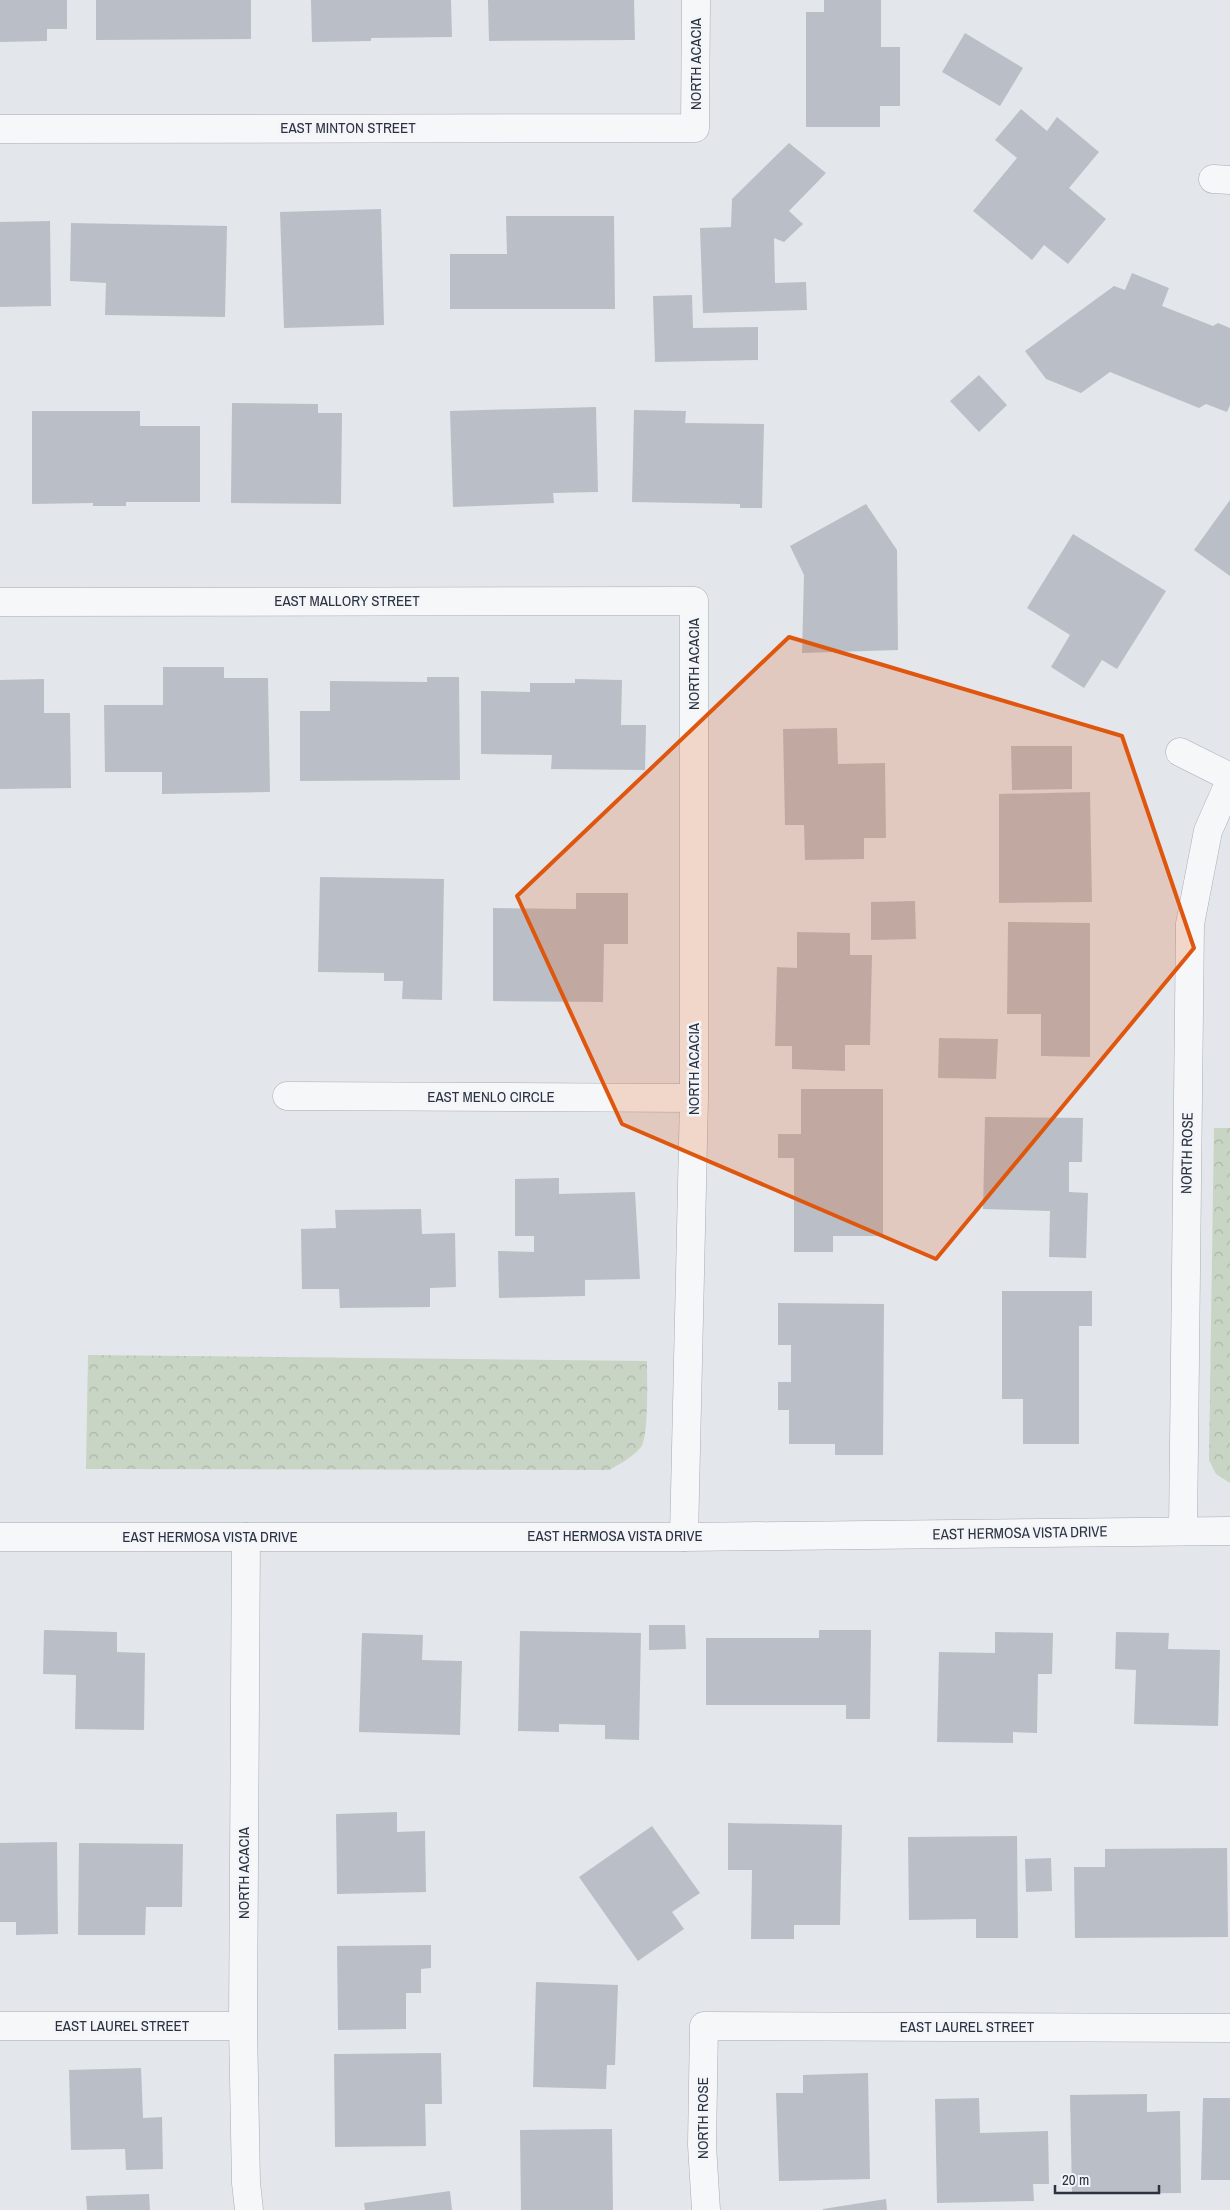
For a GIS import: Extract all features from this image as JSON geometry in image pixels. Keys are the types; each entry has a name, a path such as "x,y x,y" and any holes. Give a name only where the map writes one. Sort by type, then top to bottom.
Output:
{"street":[{"name":"NORTH ACACIA","path":"695,128 696,0"},
{"name":"EAST MINTON STREET","path":"0,129 695,128"},
{"name":"NORTH ACACIA","path":"684,1536 694,1098 694,601"},
{"name":"EAST MALLORY STREET","path":"0,602 694,601"},
{"path":"1180,752 1230,779"},
{"name":"NORTH ROSE","path":"1183,1531 1190,924 1208,831 1230,779"},
{"name":"EAST MENLO CIRCLE","path":"287,1096 694,1098"},
{"name":"EAST HERMOSA VISTA DRIVE","path":"0,1537 684,1536 1230,1531"},
{"name":"NORTH ACACIA","path":"246,1536 244,2026 248,2210"},
{"name":"EAST LAUREL STREET","path":"0,2026 244,2026"},
{"name":"NORTH ROSE","path":"704,2026 702,2145 706,2210"},
{"name":"EAST LAUREL STREET","path":"704,2026 1230,2028"}],"highlighted area":[{"path":"789,637 1122,736 1194,948 936,1259 622,1124 517,896"}],"green space":[{"path":"1214,1128 1230,1128 1230,1483 1216,1474 1209,1460"},
{"path":"88,1355 647,1361 647,1406 644,1441 638,1451 609,1470 86,1469"}],"building":[{"path":"0,0 67,0 67,29 47,29 47,41 0,42"},
{"path":"96,0 251,0 251,39 96,40"},
{"path":"311,0 451,0 452,37 371,38 371,41 312,42"},
{"path":"488,0 634,0 635,40 489,41"},
{"path":"824,0 881,0 881,47 900,47 900,106 880,106 880,127 806,127 806,12 824,12"},
{"path":"965,33 1023,68 1000,106 942,72"},
{"path":"1021,109 1047,131 1057,117 1099,152 1069,188 1106,219 1068,264 1044,245 1032,260 973,211 1017,158 995,140"},
{"path":"789,143 826,173 789,211 803,224 784,242 774,238 775,283 806,282 807,310 703,313 700,228 731,227 732,199"},
{"path":"381,209 384,325 284,328 280,212"},
{"path":"506,216 614,216 615,309 450,309 450,254 507,254"},
{"path":"50,221 51,306 0,307 0,222"},
{"path":"71,223 227,226 225,317 105,315 106,283 70,281"},
{"path":"1132,273 1169,288 1162,306 1213,326 1218,323 1230,328 1230,405 1227,412 1206,404 1199,408 1110,372 1081,393 1046,379 1025,351 1114,286 1125,290"},
{"path":"692,295 693,328 758,327 758,360 655,362 653,296"},
{"path":"979,375 1007,405 979,432 950,401"},
{"path":"232,403 318,404 318,413 342,413 341,504 231,503"},
{"path":"596,407 598,492 553,493 554,503 453,507 450,411"},
{"path":"634,410 686,411 685,423 764,424 762,508 740,508 740,504 632,502"},
{"path":"32,411 140,411 140,426 200,426 200,502 126,502 126,506 93,506 93,503 32,504"},
{"path":"1230,500 1230,576 1194,550"},
{"path":"866,504 897,550 898,650 802,653 804,575 790,546"},
{"path":"1073,534 1166,591 1117,669 1102,660 1084,688 1051,667 1070,635 1027,608"},
{"path":"163,667 224,667 224,678 268,678 270,792 162,794 162,772 105,772 104,705 163,705"},
{"path":"427,677 459,677 460,780 300,781 300,711 330,711 330,681 427,682"},
{"path":"44,679 44,713 70,713 71,788 0,789 0,680"},
{"path":"575,679 622,680 621,725 646,725 645,770 551,769 552,755 481,754 481,691 530,692 530,683 575,683"},
{"path":"837,728 838,764 885,763 886,838 864,838 864,859 805,860 804,825 785,825 783,729"},
{"path":"1011,746 1072,746 1072,789 1012,790"},
{"path":"1090,792 1092,902 999,903 999,794"},
{"path":"320,877 444,879 442,1000 402,999 403,981 384,981 384,973 318,972"},
{"path":"576,893 628,893 628,944 604,944 603,1002 493,1001 493,908 576,909"},
{"path":"915,901 916,939 871,940 871,902"},
{"path":"1008,922 1090,923 1090,1057 1041,1056 1041,1014 1007,1014"},
{"path":"797,932 850,933 850,955 872,955 870,1045 845,1045 845,1071 792,1069 792,1046 775,1046 777,967 797,968"},
{"path":"939,1038 998,1039 996,1079 938,1078"},
{"path":"801,1089 883,1089 883,1236 833,1236 833,1252 794,1252 794,1158 778,1158 778,1134 801,1134"},
{"path":"985,1117 1083,1118 1082,1162 1069,1162 1069,1192 1088,1193 1086,1258 1049,1257 1050,1211 983,1209"},
{"path":"559,1178 559,1194 635,1192 640,1279 585,1280 585,1296 499,1298 498,1251 534,1252 534,1236 515,1236 515,1179"},
{"path":"421,1209 422,1234 455,1233 456,1287 430,1288 430,1307 340,1308 339,1289 302,1289 301,1229 336,1228 335,1210"},
{"path":"1002,1291 1092,1291 1092,1326 1079,1326 1079,1444 1023,1444 1023,1399 1002,1399"},
{"path":"778,1303 884,1304 883,1455 835,1455 835,1444 789,1444 789,1410 778,1410 778,1382 791,1382 791,1345 778,1345"},
{"path":"649,1625 685,1625 686,1649 649,1650"},
{"path":"44,1630 117,1632 117,1652 145,1653 144,1730 75,1729 76,1675 43,1674"},
{"path":"819,1630 871,1630 870,1719 846,1719 846,1705 706,1705 706,1638 819,1638"},
{"path":"520,1631 641,1633 639,1740 605,1739 605,1725 559,1724 559,1732 518,1731"},
{"path":"995,1632 1053,1633 1052,1674 1038,1674 1037,1733 1013,1732 1013,1743 937,1742 939,1652 995,1653"},
{"path":"1116,1632 1169,1633 1168,1649 1220,1650 1218,1726 1134,1724 1136,1670 1115,1669"},
{"path":"362,1633 423,1635 422,1660 462,1661 460,1735 359,1732"},
{"path":"397,1812 397,1832 425,1831 426,1892 337,1894 336,1814"},
{"path":"728,1823 842,1825 840,1925 794,1925 794,1939 751,1939 752,1870 728,1870"},
{"path":"652,1826 700,1893 672,1912 684,1929 638,1961 579,1877"},
{"path":"1017,1836 1018,1938 976,1938 976,1919 909,1920 908,1837"},
{"path":"57,1842 58,1934 16,1935 16,1922 0,1922 0,1843"},
{"path":"79,1843 183,1844 182,1907 146,1907 145,1935 78,1935"},
{"path":"1227,1848 1228,1937 1075,1938 1074,1867 1105,1867 1105,1849"},
{"path":"1051,1858 1052,1891 1026,1892 1025,1859"},
{"path":"431,1945 431,1968 421,1969 421,1993 406,1993 406,2029 338,2030 337,1946"},
{"path":"536,1982 618,1985 615,2065 607,2065 606,2089 533,2087"},
{"path":"441,2053 442,2104 425,2104 426,2146 335,2147 334,2054"},
{"path":"141,2068 143,2118 162,2117 163,2169 126,2170 125,2149 71,2150 69,2070"},
{"path":"868,2073 870,2179 779,2181 776,2093 803,2093 803,2075"},
{"path":"1147,2094 1147,2112 1180,2111 1181,2193 1072,2194 1070,2095"},
{"path":"979,2098 980,2133 1048,2131 1049,2184 1033,2184 1034,2201 937,2203 935,2099"},
{"path":"1203,2098 1230,2098 1230,2180 1201,2180"},
{"path":"612,2129 613,2210 521,2210 520,2130"},
{"path":"450,2191 452,2210 365,2210 364,2203"},
{"path":"149,2194 150,2210 87,2210 86,2196"},
{"path":"886,2199 887,2210 823,2210 823,2209"}]}
